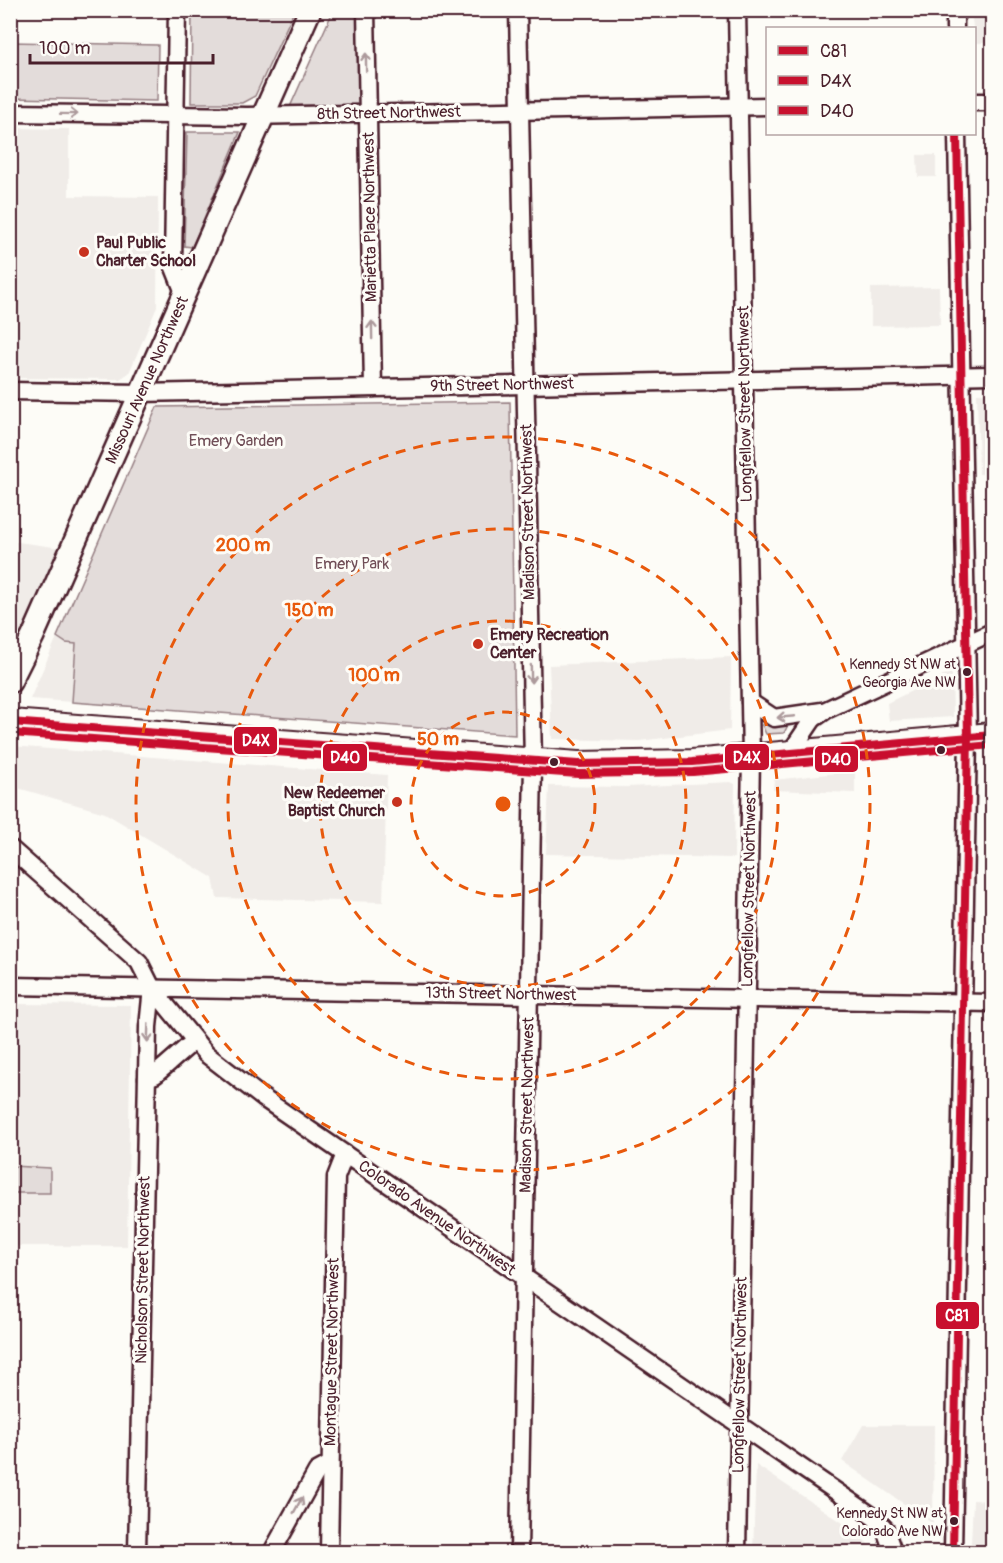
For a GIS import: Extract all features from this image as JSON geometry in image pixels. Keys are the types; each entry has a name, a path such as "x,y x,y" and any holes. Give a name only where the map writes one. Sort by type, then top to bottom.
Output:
{"highway":[{"path":"10,722 533,763 643,764 751,757 993,735"}],"main road":[{"name":"Missouri Avenue Northwest","path":"10,682 33,636 310,10"}],"street":[{"path":"177,10 173,265 185,295"},
{"name":"Marietta Place Northwest","path":"366,10 373,388"},
{"name":"Madison Street Northwest","path":"518,10 533,763 519,1552"},
{"name":"Longfellow Street Northwest","path":"736,10 751,757 737,1552"},
{"path":"955,10 955,27"},
{"path":"976,102 993,102"},
{"name":"8th Street Northwest","path":"10,113 264,116 766,106"},
{"path":"953,1552 968,737 957,135"},
{"name":"9th Street Northwest","path":"10,391 140,393 993,375"},
{"path":"790,753 813,719 826,710 993,632"},
{"path":"750,702 768,715 781,718 826,710"},
{"name":"Colorado Avenue Northwest","path":"10,848 135,957 144,968 152,988 194,1041 216,1063 875,1518 885,1529 893,1552"},
{"name":"13th Street Northwest","path":"10,986 993,1003"},
{"name":"Nicholson Street Northwest","path":"137,1552 147,1078 152,988"},
{"path":"147,1078 155,1076 194,1041"},
{"name":"Montague Street Northwest","path":"329,1552 336,1177 345,1154"},
{"path":"272,1552 317,1471 330,1464"}],"shaded area":[{"path":"971,11 992,11 992,43 976,43 976,27 973,27"},
{"name":"Paul Public Charter School","path":"11,128 69,129 69,196 158,197 157,307 129,373 120,379 11,378"},
{"path":"917,155 936,155 936,177 918,177"},
{"path":"939,287 940,325 871,326 871,288"},
{"path":"977,393 992,393 992,474 979,474"},
{"path":"11,541 61,548 24,636 11,635"},
{"path":"57,637 66,643 76,645 72,702 30,699"},
{"path":"731,657 730,730 639,741 552,739 549,665"},
{"path":"992,661 992,712 989,712 988,664"},
{"path":"952,671 953,717 889,721 887,703"},
{"path":"11,746 387,775 383,902 217,898 213,878 105,813 11,786"},
{"path":"855,771 855,793 773,790 774,780"},
{"path":"731,782 735,784 734,858 546,854 549,786 627,787"},
{"path":"11,1004 131,1005 127,1246 11,1246"},
{"path":"863,1425 934,1425 933,1524 842,1461"},
{"path":"756,1465 855,1531 868,1544 871,1552 753,1552"},
{"path":"973,1500 992,1501 992,1552 974,1552 971,1544"}],"green space":[{"path":"192,11 294,11 255,96 242,103 191,103"},
{"path":"333,11 358,11 359,105 290,107"},
{"path":"11,42 158,45 157,101 11,98"},
{"path":"187,132 240,132 192,247 184,246"},
{"name":"Emery Park","path":"510,402 515,735 72,702 76,644 66,643 57,637 157,407"},
{"path":"766,722 787,727 784,733 766,734 762,725"},
{"path":"11,1166 50,1168 50,1193 11,1193"}],"transit line":[{"name":"C81","path":"953,1552 968,737 957,135"},
{"name":"D4X","path":"10,722 578,764 692,762 992,735"},
{"name":"D40","path":"10,733 578,774 693,772 992,745"}],"place":[{"name":"Paul Public Charter School","path":"84,252"},
{"name":"Emery Recreation Center","path":"478,644"},
{"name":"Kennedy St NW at Georgia Ave NW","path":"967,672"},
{"name":"New Redeemer Baptist Church","path":"397,802"},
{"name":"Kennedy St NW at Colorado Ave NW","path":"954,1521"}],"park label":[{"name":"Emery Garden","path":"236,441"}]}
